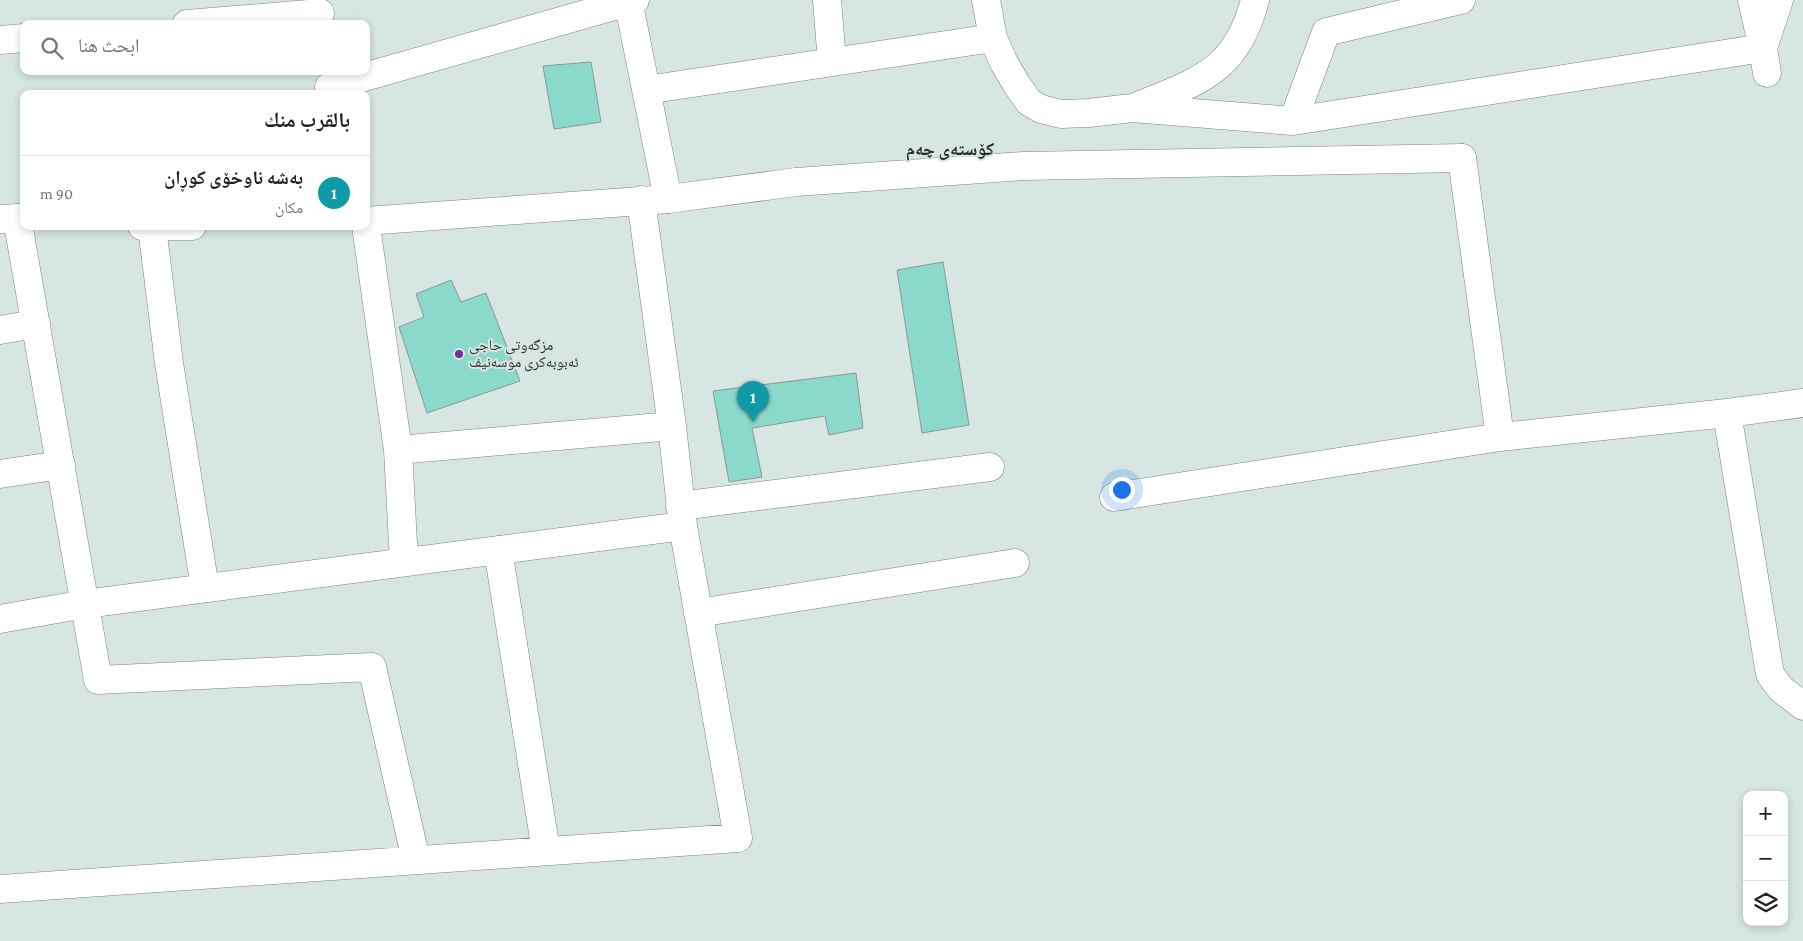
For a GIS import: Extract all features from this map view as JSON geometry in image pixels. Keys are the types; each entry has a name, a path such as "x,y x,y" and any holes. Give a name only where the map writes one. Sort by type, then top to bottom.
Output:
{"street":[{"path":"370,73 631,0 646,90 668,199"},
{"path":"827,0 832,62"},
{"path":"986,0 993,38 1004,63 1017,85 1029,102 1041,109 1061,114 1089,114 1132,108 1293,121 1765,60"},
{"path":"1132,108 1181,89 1204,77 1226,59 1239,41 1255,0"},
{"path":"1293,121 1326,32 1461,0"},
{"path":"1752,0 1765,60"},
{"path":"1765,60 1779,0"},
{"path":"231,20 320,12"},
{"path":"0,40 20,38"},
{"path":"646,90 993,38"},
{"path":"329,84 361,75"},
{"path":"370,221 668,199 796,182 1023,166 1462,158 1500,437"},
{"path":"0,889 738,838 682,516 672,426 641,200"},
{"path":"14,218 36,324 98,680 372,667 416,860"},
{"path":"152,230 169,363 205,588"},
{"path":"367,230 398,450 404,562"},
{"path":"0,330 36,324"},
{"path":"1114,497 1500,437 1727,413 1803,402"},
{"path":"1727,413 1770,674 1781,689 1803,706"},
{"path":"398,450 672,426"},
{"path":"0,474 61,465"},
{"path":"0,619 85,604 498,550 682,516 990,467"},
{"path":"498,550 546,851"},
{"path":"698,613 1015,563"}],"building":[{"path":"591,62 601,122 554,129 543,66"},
{"path":"943,262 969,425 922,433 897,270"},
{"name":"مزگەوتی حاجی ئەبوبەکری موسەنیف","path":"451,280 461,302 486,293 520,381 427,413 399,327 424,317 416,294"},
{"path":"856,373 863,428 829,435 825,416 752,428 762,477 729,482 713,391"}],"place":[{"name":"مزگەوتی حاجی ئەبوبەکری موسەنیف","path":"459,354"},
{"name":"بەشە ناوخۆی کوڕان","path":"753,422"}],"district":[{"name":"کۆستەی چەم","path":"950,149"}]}
